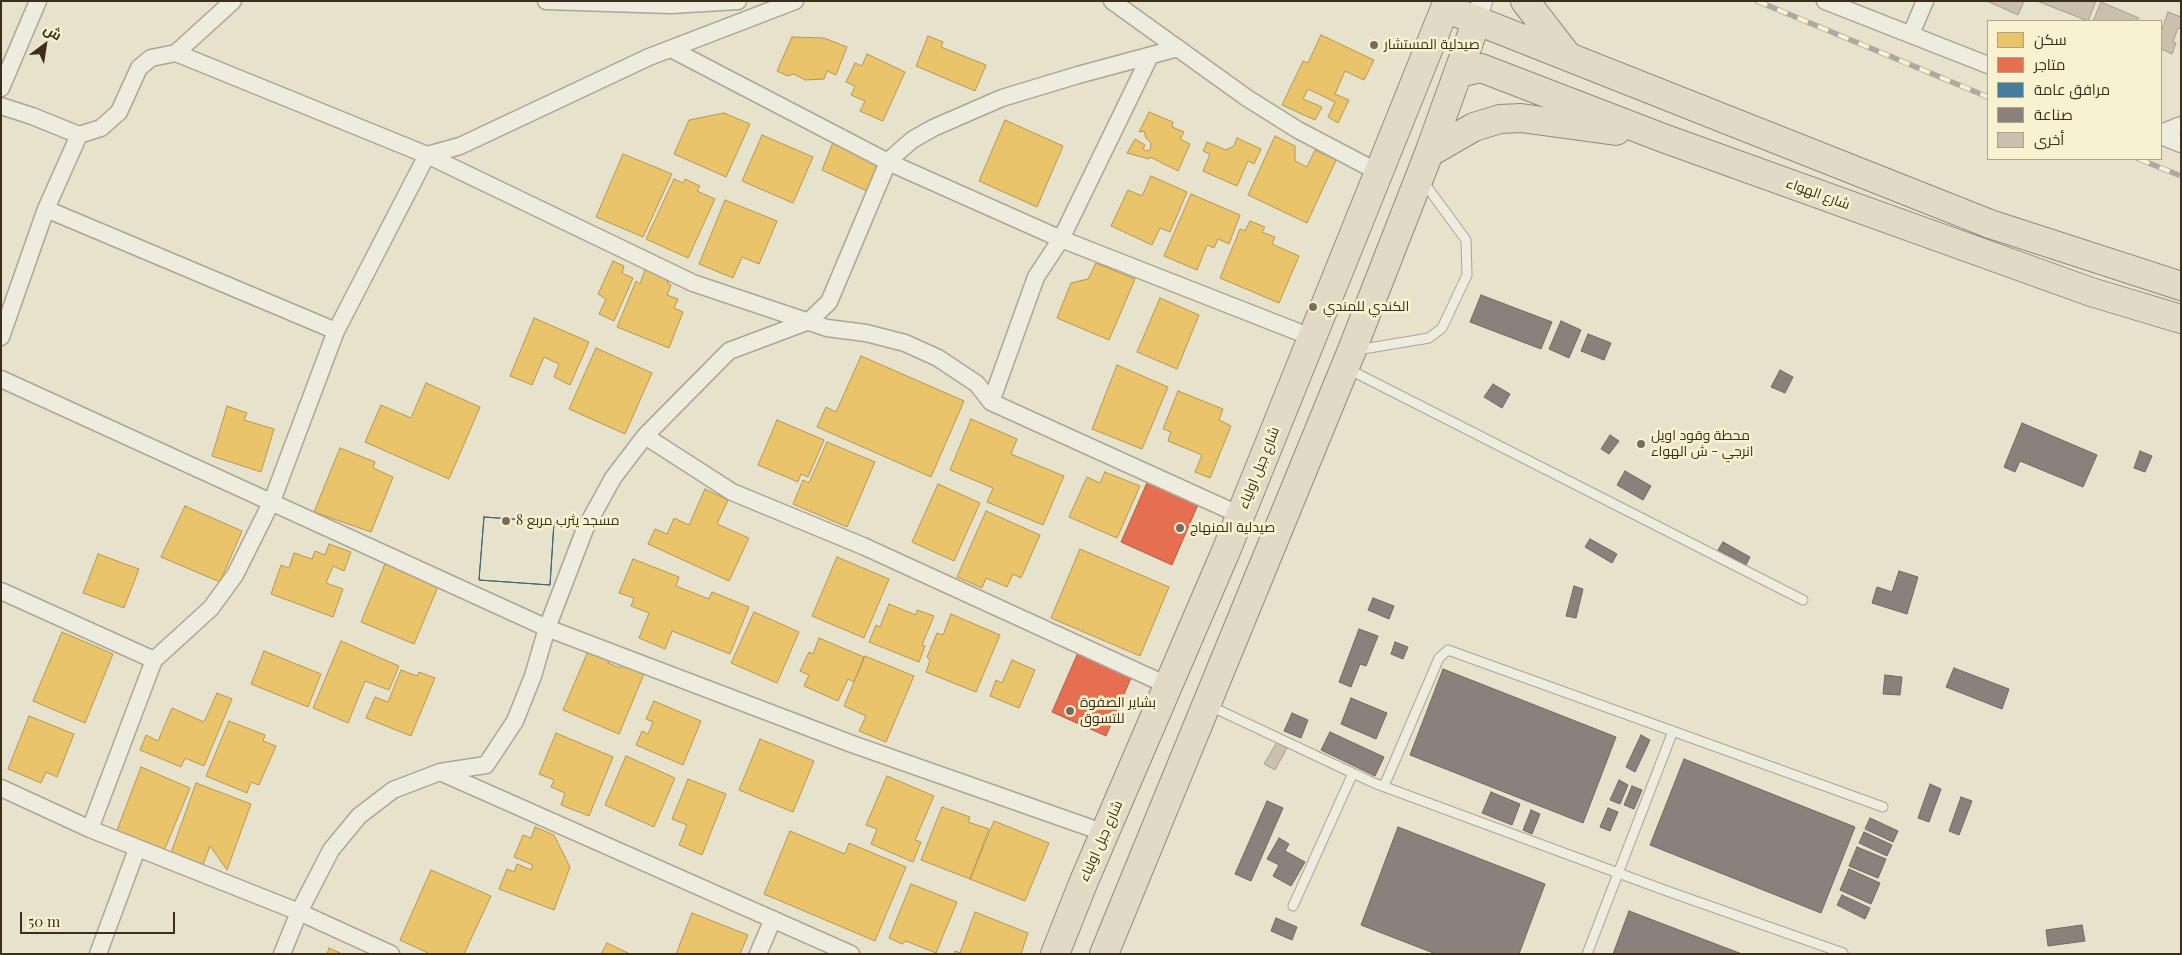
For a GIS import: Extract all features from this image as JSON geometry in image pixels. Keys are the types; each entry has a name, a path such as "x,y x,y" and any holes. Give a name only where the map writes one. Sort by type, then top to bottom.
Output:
{"highway":[{"path":"1525,1 1567,55"},
{"path":"1446,4 1479,10 1567,55 1990,224 2181,286"},
{"name":"شارع جبل اولياء","path":"1055,954 1240,515 1446,4"},
{"path":"1105,954 1349,359 1424,165 1479,10"},
{"path":"1425,57 1458,73"},
{"name":"شارع الهواء","path":"1458,73 1481,68 1663,138 2091,292 2181,319"},
{"path":"1424,165 1474,127 1500,119 1521,118 1663,138"}],"street":[{"path":"1,88 38,1"},
{"path":"1,106 79,135 101,128 119,112 139,68 151,58 176,53 233,1"},
{"path":"546,1 671,5 738,1"},
{"path":"90,829 154,660 211,608 235,575 272,501 336,331 426,155 460,146 649,57 795,1"},
{"path":"1112,1 1247,98 1298,130 1378,172"},
{"path":"1825,1 1987,66"},
{"path":"1911,34 1925,1"},
{"path":"671,48 888,162 1062,239 1312,337"},
{"path":"282,954 299,912 331,850 359,816 393,790 440,772 486,764 515,721 533,676 547,628 585,529 613,478 646,436 729,350 809,321 829,302 888,162 912,140 933,128 1002,98 1078,74 1178,48"},
{"path":"176,53 426,155 692,283 827,328 866,332 913,347 938,358 977,384 991,402 1240,515"},
{"path":"991,402 1036,277 1062,239 1150,56"},
{"path":"2162,134 2181,125"},
{"path":"2162,134 2181,144"},
{"path":"1,337 46,209 79,135"},
{"path":"46,209 336,331"},
{"path":"1,378 547,628 852,744 1105,833"},
{"path":"646,436 732,492 863,546 1169,686"},
{"path":"1,591 154,660"},
{"path":"440,772 851,954"},
{"path":"1,788 90,829 299,912 391,954"},
{"path":"98,954 137,849"},
{"path":"758,954 773,919"}],"lane":[{"path":"1349,359 1430,338 1442,328 1467,275 1466,240 1424,165"},
{"path":"1349,359 1803,600"},
{"path":"1384,786 1439,658 1448,650 1883,807"},
{"path":"1208,705 1384,786 1843,954"},
{"path":"1587,954 1673,731"},
{"path":"1292,906 1353,773"}],"building: سكن":[{"path":"1321,35 1374,60 1364,80 1345,71 1335,94 1349,100 1338,123 1328,117 1335,102 1308,89 1303,99 1322,107 1315,120 1282,105 1303,61 1308,63"},
{"path":"928,36 943,42 941,47 986,65 975,91 916,66"},
{"path":"792,37 824,38 847,47 836,75 827,71 824,79 805,80 794,74 788,76 777,71"},
{"path":"867,54 905,72 883,121 860,111 865,101 851,95 855,86 846,82 855,63 862,66"},
{"path":"1149,112 1173,122 1172,127 1184,132 1180,139 1190,144 1178,171 1150,157 1149,159 1127,153 1135,139 1145,145 1143,149 1150,150 1151,143 1146,138 1144,131 1139,132"},
{"path":"724,113 750,124 726,177 674,154 689,120"},
{"path":"1005,120 1063,146 1037,207 979,181"},
{"path":"762,135 813,157 793,203 742,181"},
{"path":"1275,136 1295,146 1295,161 1307,167 1315,150 1336,160 1307,223 1248,195"},
{"path":"1237,138 1261,149 1254,164 1248,161 1237,186 1203,171 1210,154 1203,151 1207,142 1226,150 1234,146"},
{"path":"834,140 884,162 871,193 822,170"},
{"path":"623,154 672,174 643,237 596,217"},
{"path":"1151,176 1187,192 1170,232 1160,228 1152,245 1111,226 1128,190 1142,196"},
{"path":"674,179 683,183 685,179 700,186 697,191 715,199 688,258 646,239"},
{"path":"1191,194 1240,215 1229,244 1218,239 1214,248 1207,245 1197,270 1164,256"},
{"path":"725,200 777,221 759,264 742,257 733,278 699,264"},
{"path":"1250,221 1265,227 1262,232 1275,237 1272,244 1299,256 1279,303 1220,278 1240,229 1245,231"},
{"path":"613,261 624,266 622,273 633,278 614,321 599,314 606,299 598,294"},
{"path":"1096,263 1135,279 1109,340 1057,318 1071,283 1088,279"},
{"path":"645,270 669,279 667,283 671,285 667,295 678,299 674,308 683,312 669,348 617,327 636,281 640,284"},
{"path":"1160,298 1199,315 1177,369 1137,352"},
{"path":"534,318 589,342 570,385 554,377 559,364 544,357 532,385 510,376"},
{"path":"596,348 652,373 625,434 569,409"},
{"path":"861,356 964,401 931,477 817,427 826,407 836,412"},
{"path":"1117,365 1168,387 1142,449 1092,429"},
{"path":"426,383 480,407 449,479 365,442 381,405 411,418"},
{"path":"1178,391 1223,409 1219,420 1231,426 1210,478 1195,472 1202,455 1168,441 1171,432 1163,429"},
{"path":"227,406 247,413 244,420 274,429 261,472 212,456"},
{"path":"971,419 1017,439 1011,454 1064,476 1043,525 987,502 993,488 950,470"},
{"path":"777,420 824,440 808,477 801,474 798,482 758,465"},
{"path":"827,442 875,462 847,527 793,504 803,480 809,483"},
{"path":"340,448 375,462 373,468 393,477 371,532 314,512"},
{"path":"1105,472 1140,486 1117,538 1069,517 1087,477 1100,483"},
{"path":"938,484 980,503 954,561 912,542"},
{"path":"705,489 728,500 717,524 749,538 729,581 648,544 655,529 667,534 674,518 689,525"},
{"path":"185,506 242,531 220,582 161,557"},
{"path":"986,511 1040,535 1021,578 1013,574 1007,587 986,578 982,588 957,577"},
{"path":"329,544 351,552 344,571 333,566 326,583 343,589 333,617 271,594 281,565 289,568 294,553 312,559 315,551 325,555"},
{"path":"1080,549 1169,587 1140,656 1051,618"},
{"path":"98,554 139,569 124,608 83,593"},
{"path":"837,557 889,579 864,638 812,616"},
{"path":"387,559 440,582 414,644 361,622"},
{"path":"633,559 679,577 676,586 709,599 712,592 749,607 730,654 672,631 665,649 639,638 649,613 631,606 634,598 619,593"},
{"path":"889,604 916,615 917,610 934,616 922,645 925,646 919,662 869,642 876,625 880,627"},
{"path":"754,612 799,632 777,683 731,663"},
{"path":"951,614 1000,635 976,692 926,672 930,660 927,657 937,633 943,635"},
{"path":"62,632 113,654 85,723 33,701"},
{"path":"819,638 864,657 854,682 848,679 838,701 804,686 809,675 800,671 809,652 813,654"},
{"path":"341,641 399,666 389,690 365,681 348,723 313,708"},
{"path":"589,649 610,658 608,663 620,668 622,664 644,674 619,734 563,710"},
{"path":"264,651 321,674 308,707 251,684"},
{"path":"865,656 914,676 886,742 859,731 866,716 844,706"},
{"path":"1012,660 1035,670 1019,708 990,696 996,680 1002,683"},
{"path":"401,670 417,676 419,672 435,678 411,736 366,718 375,697 388,702"},
{"path":"217,693 232,699 204,766 185,758 181,767 140,750 146,735 158,741 172,708 204,722"},
{"path":"654,701 701,721 683,765 636,745 642,731 648,734 653,722 646,719"},
{"path":"29,716 74,734 57,777 46,772 41,783 8,769"},
{"path":"229,721 265,735 263,741 276,746 259,785 251,782 247,793 206,776"},
{"path":"556,733 613,757 589,816 561,805 565,793 551,787 554,780 539,774"},
{"path":"760,739 814,761 793,812 739,790"},
{"path":"626,756 675,778 654,827 605,805"},
{"path":"141,767 190,788 164,851 116,833"},
{"path":"887,776 934,796 915,840 921,842 913,862 871,844 877,829 866,825"},
{"path":"688,779 726,794 702,855 679,845 687,825 672,819"},
{"path":"196,783 251,804 227,870 210,846 203,865 171,853"},
{"path":"942,807 970,817 968,822 989,829 970,879 921,860"},
{"path":"994,821 1049,843 1025,901 970,879"},
{"path":"535,827 554,835 570,867 554,910 499,889 507,869 514,872 517,864 531,870 533,865 514,857 523,835 531,838"},
{"path":"790,831 845,854 849,843 906,867 875,941 764,894"},
{"path":"431,870 491,896 464,954 430,954 400,940"},
{"path":"911,884 957,902 936,953 906,941 902,944 889,938"},
{"path":"975,912 1028,933 1021,954 954,954 955,951 960,953"},
{"path":"692,913 748,935 740,954 676,954"},
{"path":"607,943 630,954 601,954"},
{"path":"329,948 342,954 327,954"}],"building: متاجر":[{"path":"1149,478 1200,500 1172,565 1121,542"},
{"path":"1080,648 1134,671 1106,736 1052,712"}],"building: مرافق عامة":[{"path":"484,517 554,522 550,585 479,580"},
{"path":"484,517 554,522 550,585 479,580"}],"building: صناعة":[{"path":"1481,295 1552,322 1541,349 1470,322"},
{"path":"1561,321 1581,330 1569,358 1549,349"},
{"path":"1588,334 1611,343 1604,360 1581,351"},
{"path":"1780,370 1793,377 1785,393 1771,387"},
{"path":"1493,384 1510,394 1502,408 1484,397"},
{"path":"2022,423 2097,455 2083,487 2020,461 2015,472 2004,467"},
{"path":"1610,435 1619,441 1609,454 1601,449"},
{"path":"2140,451 2152,456 2145,472 2134,468"},
{"path":"1625,471 1651,486 1643,500 1617,485"},
{"path":"1590,539 1617,554 1612,563 1585,547"},
{"path":"1723,542 1750,557 1746,565 1718,550"},
{"path":"1899,571 1918,577 1907,614 1872,603 1877,587 1892,592"},
{"path":"1574,586 1583,589 1576,618 1566,616"},
{"path":"1373,598 1394,606 1389,619 1368,610"},
{"path":"1359,629 1378,636 1366,666 1360,664 1351,687 1339,682"},
{"path":"1395,642 1408,647 1403,659 1391,654"},
{"path":"1954,668 2009,689 2002,709 1946,687"},
{"path":"1443,669 1616,737 1583,823 1410,755"},
{"path":"1885,675 1902,677 1900,695 1883,694"},
{"path":"1351,698 1387,713 1376,739 1341,724"},
{"path":"1292,713 1308,720 1301,738 1284,731"},
{"path":"1330,732 1384,757 1375,776 1321,750"},
{"path":"1641,735 1650,740 1635,772 1626,767"},
{"path":"1684,759 1855,827 1821,913 1650,845"},
{"path":"1619,780 1628,785 1620,804 1610,800"},
{"path":"1930,784 1941,789 1929,822 1918,818"},
{"path":"1632,786 1642,790 1634,809 1624,805"},
{"path":"1491,792 1520,804 1512,825 1482,813"},
{"path":"1961,797 1972,801 1959,835 1949,831"},
{"path":"1267,801 1283,808 1251,881 1235,874"},
{"path":"1608,808 1618,812 1610,831 1600,827"},
{"path":"1531,810 1540,814 1532,834 1523,830"},
{"path":"1870,818 1898,831 1893,842 1865,829"},
{"path":"1398,827 1545,884 1519,954 1436,954 1361,925"},
{"path":"1864,832 1892,845 1887,856 1859,843"},
{"path":"1279,838 1289,844 1285,851 1305,862 1291,886 1273,876 1279,865 1267,859"},
{"path":"1857,847 1886,859 1878,878 1849,866"},
{"path":"1849,869 1880,883 1871,904 1840,890"},
{"path":"1842,895 1870,908 1865,919 1837,905"},
{"path":"1629,911 1742,954 1613,954"},
{"path":"1276,918 1297,927 1292,940 1271,931"},
{"path":"2082,925 2085,941 2048,946 2046,930"}],"building: أخرى":[{"path":"1987,1 2024,1 2018,15"},
{"path":"2037,1 2096,1 2088,20"},
{"path":"2101,2 2139,18 2138,20 2093,20"},
{"path":"2168,12 2181,17 2181,29 2178,28 2173,42 2176,43 2172,54 2162,49 2162,29"},
{"path":"1277,742 1287,748 1275,770 1264,764"}],"railway":[{"path":"1757,1 1987,97"},
{"path":"2141,160 2181,176"}],"place":[{"name":"صيدلية المستشار","path":"1374,45"},
{"name":"الكندي للمندي","path":"1313,307"},
{"name":"محطة وقود اويل انرجي - ش الهواء","path":"1641,444"},
{"name":"مسجد يثرب مربع 8","path":"506,521"},
{"name":"صيدلية المنهاج","path":"1180,528"},
{"name":"بشاير الصفوة للتسوق","path":"1070,711"}]}
